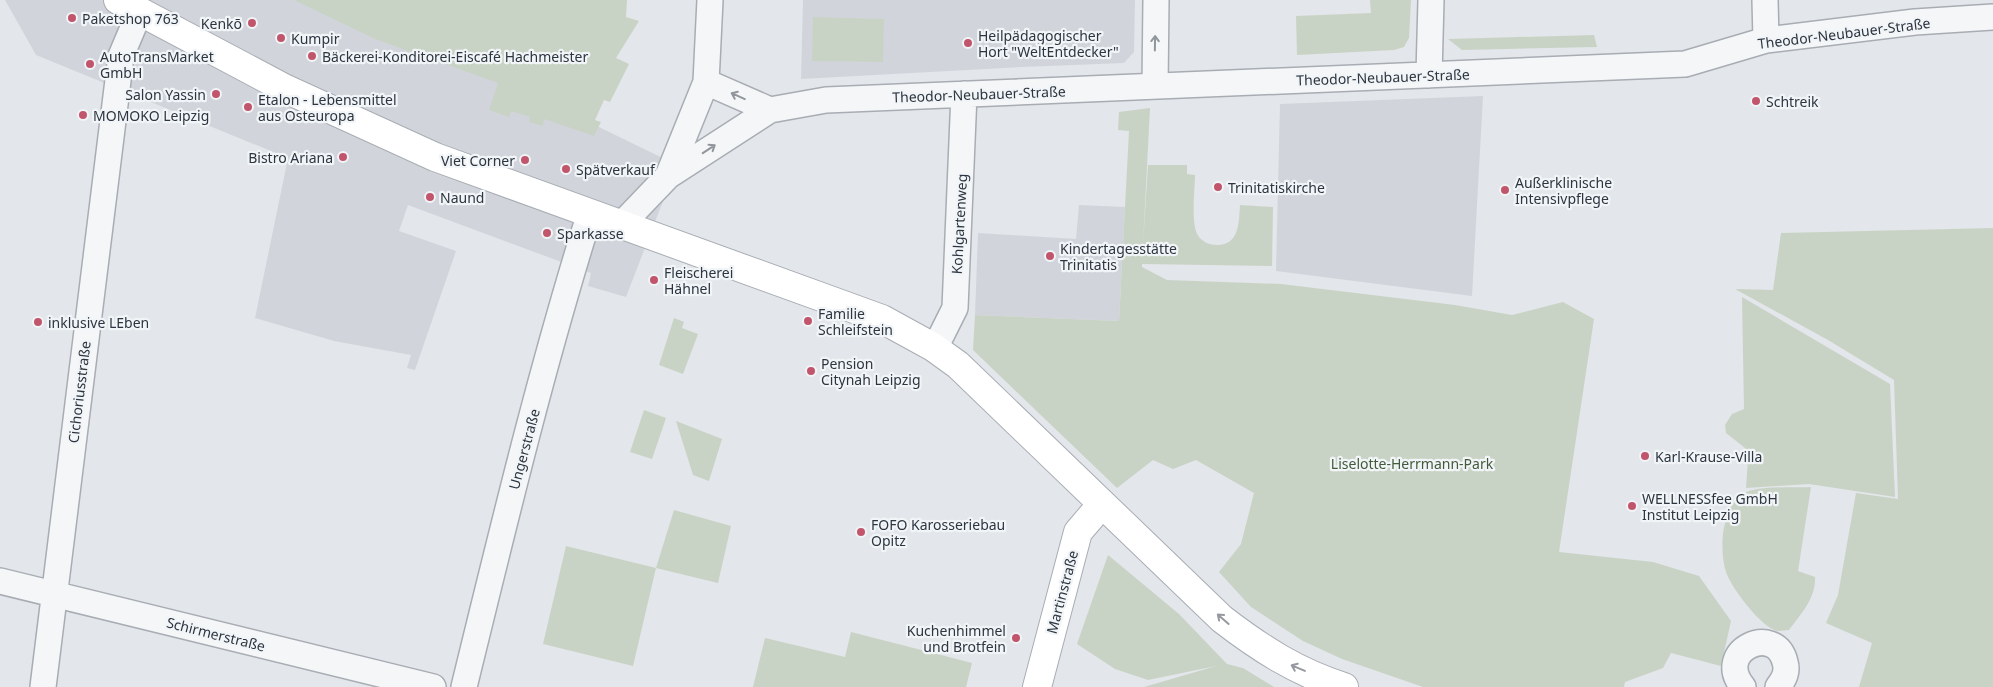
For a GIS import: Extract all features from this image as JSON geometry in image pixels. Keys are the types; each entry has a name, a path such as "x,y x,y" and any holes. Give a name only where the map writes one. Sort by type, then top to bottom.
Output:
{"street":[{"name":"Theodor-Neubauer-Straße","path":"668,176 706,82 710,0"},
{"path":"1155,86 1156,0"},
{"path":"1429,75 1431,0"},
{"path":"1765,0 1766,40"},
{"path":"129,6 286,89 435,157 882,319 935,348 958,365 1222,619 1261,649 1291,666 1344,687"},
{"name":"Cichoriusstraße","path":"43,687 121,56 129,6"},
{"name":"Theodor-Neubauer-Straße","path":"621,225 668,176 770,110 826,100 1685,64 1766,40 1915,22 1993,17"},
{"path":"706,82 770,110"},
{"name":"Kohlgartenweg","path":"935,348 955,308 964,94"},
{"name":"Ungerstraße","path":"464,687 522,459 573,268 590,213"},
{"name":"Martinstraße","path":"1036,687 1078,532 1102,504"},
{"name":"Schirmerstraße","path":"0,581 433,687"},
{"path":"1743,687 1738,679 1735,663 1743,649 1758,643 1774,646 1785,658 1786,674 1778,687"}],"shaded area":[{"path":"5,0 338,0 677,165 626,297 588,286 591,273 408,205 399,231 456,251 415,370 407,368 411,355 334,341 255,318 288,158 36,55"},
{"name":"Heilpädagogischer Hort \"WeltEntdecker\"","path":"803,0 1135,0 1134,52 1124,63 801,79"},
{"path":"1483,96 1472,296 1276,271 1280,104"},
{"name":"Kindertagesstätte Trinitatis","path":"1079,205 1125,207 1119,321 975,315 978,233 1076,239"}],"green space":[{"path":"294,0 627,0 626,17 639,21 616,58 629,64 610,102 604,100 595,120 601,122 594,136 544,119 543,126 529,122 530,117 511,111 509,117 489,110 498,83 375,39"},
{"path":"1370,0 1411,0 1409,38 1404,47 1394,50 1297,55 1296,16 1371,13"},
{"path":"813,17 884,19 883,62 812,61"},
{"path":"1594,35 1597,47 1462,50 1448,39"},
{"name":"Liselotte-Herrmann-Park","path":"1150,108 1143,244 1148,165 1187,165 1187,174 1195,175 1194,208 1196,232 1202,240 1209,244 1224,244 1233,238 1238,226 1240,205 1273,207 1272,266 1142,264 1142,267 1167,280 1281,284 1455,305 1512,315 1563,302 1594,319 1559,552 1653,562 1699,576 1731,621 1721,666 1671,653 1663,668 1625,682 1624,687 1423,687 1342,659 1303,641 1251,607 1219,572 1241,544 1254,493 1196,460 1173,469 1153,460 1117,488 973,350 975,315 1119,321 1129,131 1118,130 1119,112"},
{"path":"1993,228 1993,687 1859,687 1872,643 1826,623 1838,595 1856,493 1898,499 1894,380 1828,340 1735,289 1773,290 1781,233"},
{"path":"1742,297 1890,384 1895,497 1809,484 1746,488 1748,459 1745,448 1726,433 1725,425 1732,414 1744,409"},
{"path":"674,318 684,322 682,328 698,334 683,374 659,365"},
{"path":"644,410 666,418 652,459 630,452"},
{"path":"676,421 722,439 709,481 693,475"},
{"path":"1811,487 1798,571 1815,577 1815,585 1803,612 1789,630 1776,631 1753,613 1729,579 1723,552 1726,519 1736,501 1749,491 1766,488"},
{"path":"674,510 731,526 718,583 656,568"},
{"path":"566,546 656,568 633,666 543,644"},
{"path":"1108,555 1179,614 1227,664 1243,668 1274,687 1144,687 1216,666 1148,680 1115,669 1077,644"},
{"path":"851,632 972,663 966,687 753,687 765,638 845,657"}],"place":[{"name":"Paketshop 763","path":"72,18"},
{"name":"Kenkō","path":"252,23"},
{"name":"Kumpir","path":"281,38"},
{"name":"Heilpädagogischer Hort \"WeltEntdecker\"","path":"968,43"},
{"name":"Bäckerei-Konditorei-Eiscafé Hachmeister","path":"312,56"},
{"name":"AutoTransMarket GmbH","path":"90,64"},
{"name":"Salon Yassin","path":"216,94"},
{"name":"Schtreik","path":"1756,101"},
{"name":"Etalon - Lebensmittel aus Osteuropa","path":"248,107"},
{"name":"MOMOKO Leipzig","path":"83,115"},
{"name":"Bistro Ariana","path":"343,157"},
{"name":"Viet Corner","path":"525,160"},
{"name":"Spätverkauf","path":"566,169"},
{"name":"Trinitatiskirche","path":"1218,187"},
{"name":"Außerklinische Intensivpflege","path":"1505,190"},
{"name":"Naund","path":"430,197"},
{"name":"Sparkasse","path":"547,233"},
{"name":"Kindertagesstätte Trinitatis","path":"1050,256"},
{"name":"Fleischerei Hähnel","path":"654,280"},
{"name":"Familie Schleifstein","path":"808,321"},
{"name":"inklusive LEben","path":"38,322"},
{"name":"Pension Citynah Leipzig","path":"811,371"},
{"name":"Karl-Krause-Villa","path":"1645,456"},
{"name":"WELLNESSfee GmbH Institut Leipzig","path":"1632,506"},
{"name":"FOFO Karosseriebau Opitz","path":"861,532"},
{"name":"Kuchenhimmel und Brotfein","path":"1016,638"}]}
